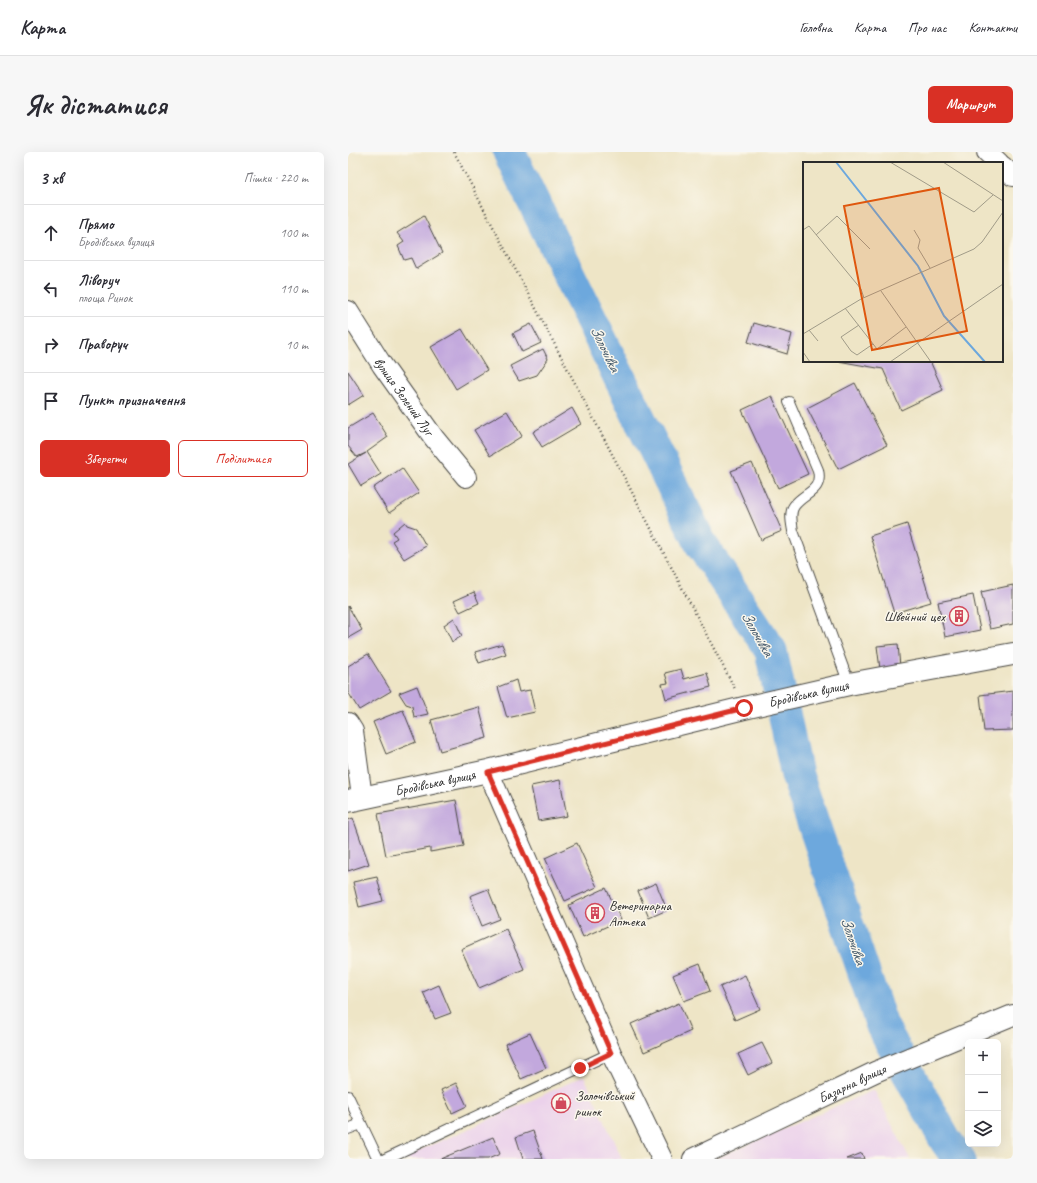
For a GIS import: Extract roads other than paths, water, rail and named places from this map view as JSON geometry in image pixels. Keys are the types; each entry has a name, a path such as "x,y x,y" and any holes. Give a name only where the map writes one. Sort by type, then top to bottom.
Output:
{"street":[{"path":"987,152 998,162"},
{"path":"1003,167 1013,176"},
{"name":"вулиця Зелений Луг","path":"348,311 382,365 434,438 466,477"},
{"name":"Бродівська вулиця","path":"355,799 488,772 744,708 840,686 1013,654"},
{"path":"348,723 353,732 355,799"},
{"path":"488,772 611,1053 662,1159"},
{"name":"Базарна вулиця","path":"693,1159 875,1072 942,1043 1013,1015"}],"lane":[{"path":"789,402 820,478 814,489 793,507 791,514 793,531 840,686"},
{"path":"385,1159 611,1053"},
{"path":"348,1096 378,1159"},
{"path":"348,1129 361,1124"}],"waterway":[{"name":"Золочівка","path":"509,152 701,544 771,651 797,775 882,1026 946,1141 959,1159"}],"place":[{"name":"Швейний цех","path":"959,616"},
{"name":"Ветеринарна Аптека","path":"595,913"},
{"name":"Золочівський ринок","path":"561,1103"}]}
